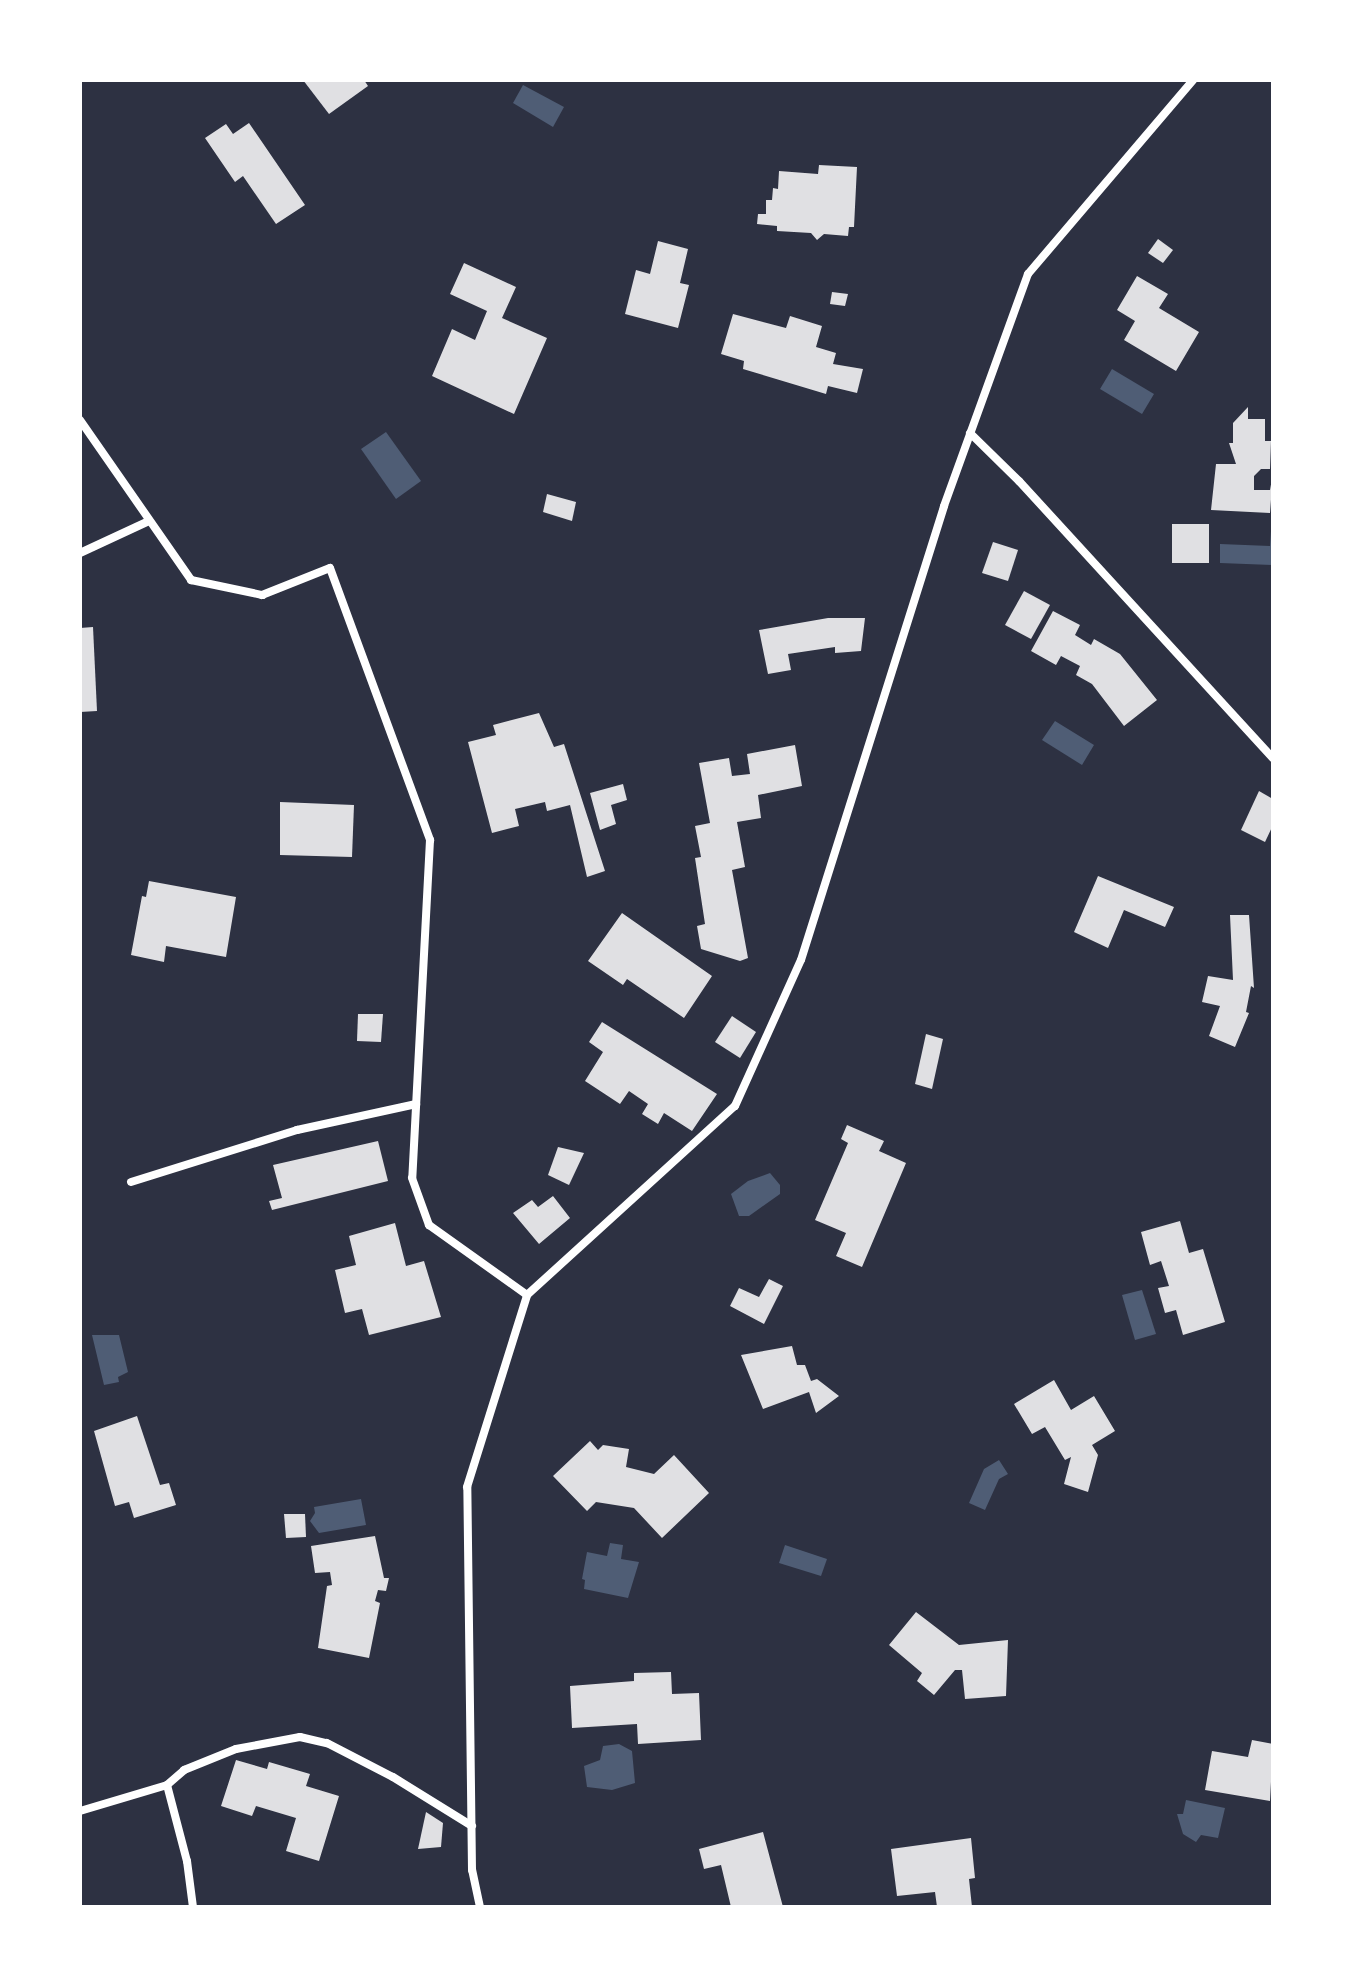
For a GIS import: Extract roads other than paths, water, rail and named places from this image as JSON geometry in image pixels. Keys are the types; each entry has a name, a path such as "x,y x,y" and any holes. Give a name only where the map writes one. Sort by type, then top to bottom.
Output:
{"street":[{"path":"480,1907 472,1870 467,1487 527,1295 735,1106 801,960 970,433 1028,274 1193,80"},
{"path":"80,420 191,580 262,595 330,568 430,840 412,1178 429,1225 527,1295"},
{"path":"970,433 1019,481 1273,758"},
{"path":"80,553 149,521"},
{"path":"131,1182 297,1130 416,1104"},
{"path":"80,1811 167,1785 184,1770 236,1749 300,1737 327,1743 393,1777 472,1826"},
{"path":"167,1785 187,1861 193,1907"}],"water":[{"path":"523,85 564,107 553,127 513,103"},
{"path":"1112,369 1154,394 1142,414 1100,389"},
{"path":"386,432 421,481 396,499 361,449"},
{"path":"1271,531 1273,565 1220,563 1220,544 1270,546"},
{"path":"1055,721 1094,745 1082,765 1042,740"},
{"path":"770,1173 780,1185 780,1194 749,1216 739,1216 731,1194 748,1181"},
{"path":"1142,1290 1156,1334 1135,1340 1122,1295"},
{"path":"92,1335 119,1335 128,1372 118,1377 119,1382 104,1385"},
{"path":"999,1460 1008,1474 999,1479 985,1510 969,1503 984,1469"},
{"path":"361,1499 366,1525 319,1533 310,1521 315,1513 314,1507"},
{"path":"610,1543 623,1545 621,1559 639,1562 628,1598 584,1589 585,1580 582,1579 587,1552 607,1556"},
{"path":"785,1545 827,1559 821,1576 779,1563"},
{"path":"619,1744 632,1751 635,1783 612,1790 587,1787 584,1766 600,1760 603,1746"},
{"path":"1186,1800 1225,1808 1218,1838 1201,1835 1196,1842 1183,1834 1177,1814 1183,1814"}]}
